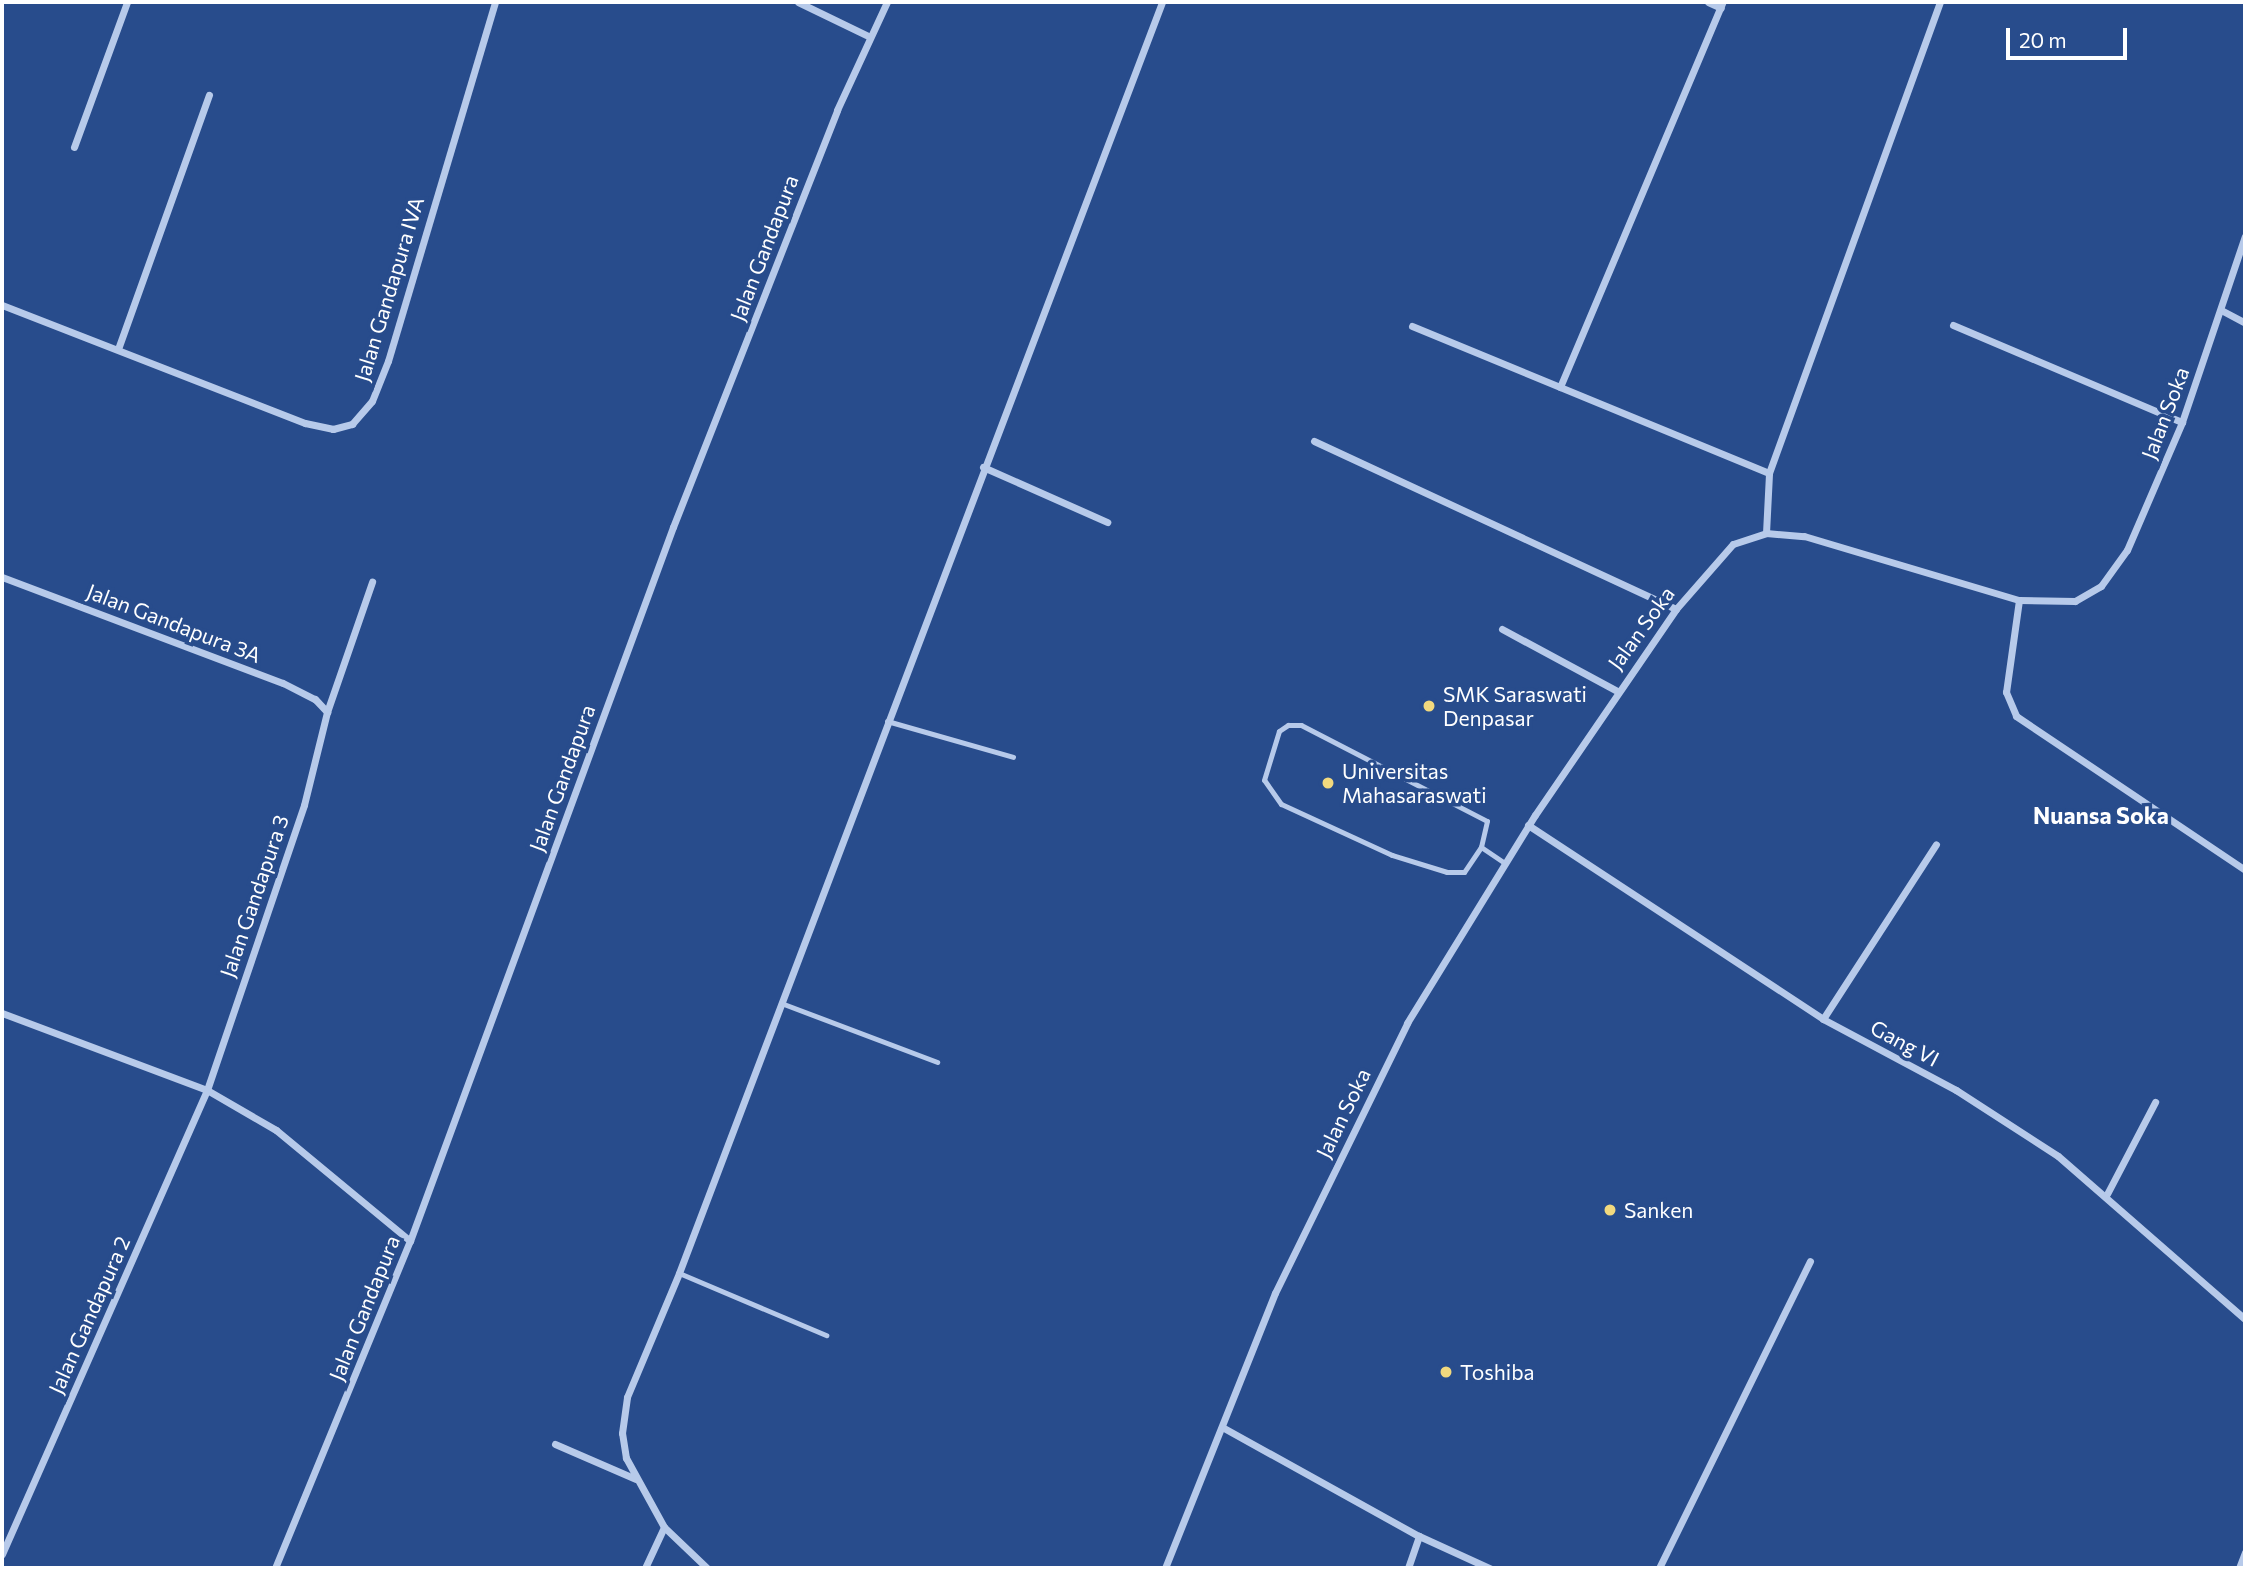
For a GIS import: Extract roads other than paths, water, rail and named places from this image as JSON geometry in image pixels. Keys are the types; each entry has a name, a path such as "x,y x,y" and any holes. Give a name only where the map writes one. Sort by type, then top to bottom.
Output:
{"street":[{"path":"74,147 127,2"},
{"name":"Jalan Gandapura IVA","path":"2,305 305,423 333,429 362,416 388,361 495,2"},
{"path":"798,2 870,37"},
{"name":"Jalan Gandapura","path":"275,1568 410,1241 673,527 870,37 887,2"},
{"path":"707,1568 664,1527 626,1458 622,1433 627,1397 679,1273 983,467 1162,2"},
{"path":"1560,387 1722,5 1708,2"},
{"path":"1766,533 1769,473 1940,2"},
{"path":"117,349 209,94"},
{"name":"Jalan Soka","path":"1165,1568 1275,1293 1407,1023 1528,825 1617,691 1676,609 1732,544 1766,533 1804,536 2019,600 2075,601 2114,574 2182,422 2245,236"},
{"path":"2221,310 2245,323"},
{"path":"1953,325 2182,422"},
{"path":"1412,326 1769,473"},
{"path":"1314,441 1676,609"},
{"path":"983,467 1107,522"},
{"name":"Jalan Gandapura 3A","path":"2,577 283,683 314,699 327,712"},
{"name":"Jalan Gandapura 3","path":"207,1090 304,805 327,712 372,582"},
{"path":"2019,600 2006,692 2015,716 2245,870"},
{"path":"1502,629 1617,691"},
{"name":"Gang VI","path":"1528,825 1823,1019 1956,1090 2058,1156 2107,1194 2245,1319"},
{"path":"1823,1019 1936,844"},
{"path":"2,1013 207,1090 276,1130 410,1241"},
{"name":"Jalan Gandapura 2","path":"2,1554 207,1090"},
{"path":"2107,1194 2155,1102"},
{"path":"1659,1568 1810,1261"},
{"path":"1222,1427 1419,1536 1489,1568"},
{"path":"555,1444 637,1479"},
{"path":"645,1568 664,1527"},
{"path":"1408,1568 1419,1536"},
{"path":"2239,1568 2245,1552"}],"lane":[{"path":"887,720 1013,757"},
{"path":"1301,724 1481,817 1488,827 1481,846 1464,872 1457,874 1375,849 1281,804 1264,780 1279,731 1301,724"},
{"path":"1481,846 1505,863"},
{"path":"781,1003 937,1062"},
{"path":"679,1273 826,1335"}],"place":[{"name":"SMK Saraswati Denpasar","path":"1429,706"},
{"name":"Universitas Mahasaraswati","path":"1328,783"},
{"name":"Sanken","path":"1610,1210"},
{"name":"Toshiba","path":"1446,1372"}],"district":[{"name":"Nuansa Soka","path":"2101,815"}]}
